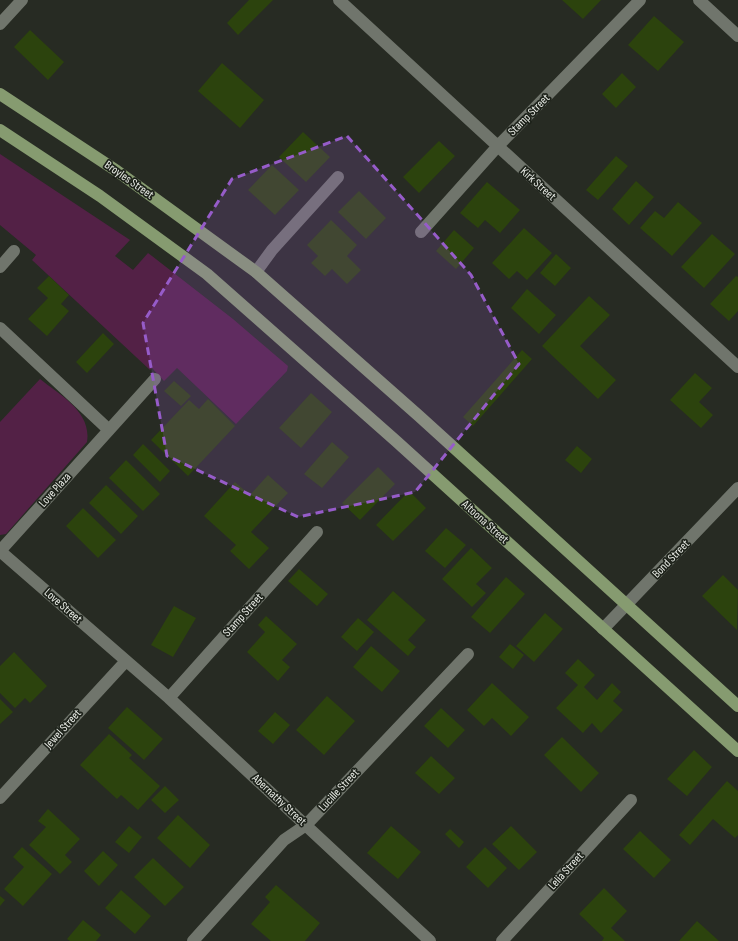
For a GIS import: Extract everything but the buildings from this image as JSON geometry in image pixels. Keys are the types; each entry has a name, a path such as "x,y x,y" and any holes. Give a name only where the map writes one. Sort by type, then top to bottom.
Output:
{"main road":[{"name":"Broyles Street","path":"0,94 117,171 256,272"},
{"name":"Altoona Street","path":"0,130 100,196 207,274 396,441 738,751"},
{"path":"256,272 738,706"}],"street":[{"path":"0,24 22,0"},
{"name":"Kirk Street","path":"339,0 497,147 738,367"},
{"name":"Stamp Street","path":"421,232 497,147 640,0"},
{"path":"699,0 738,36"},
{"path":"256,272 272,250 338,177"},
{"path":"0,267 14,251"},
{"path":"0,328 109,430"},
{"name":"Love Plaza","path":"0,551 154,379"},
{"name":"Bond Street","path":"603,629 738,488"},
{"name":"Stamp Street","path":"169,698 317,532"},
{"name":"Love Street","path":"0,551 126,661"},
{"name":"Lucille Street","path":"193,941 284,840 306,825 468,654"},
{"name":"Abernathy Street","path":"126,661 169,698 430,941"},
{"name":"Jewel Street","path":"0,798 126,661"},
{"name":"Lelia Street","path":"502,941 631,800"}],"highlighted area":[{"path":"347,136 471,275 519,364 415,492 298,517 167,456 143,323 232,179"}],"shaded area":[{"path":"0,154 130,240 115,256 133,270 148,253 233,319 288,366 287,371 236,424 177,368 164,381 152,368 150,370 32,260 36,255 0,225"},
{"path":"40,379 65,398 80,413 85,422 87,442 6,534 0,535 0,422"}]}
